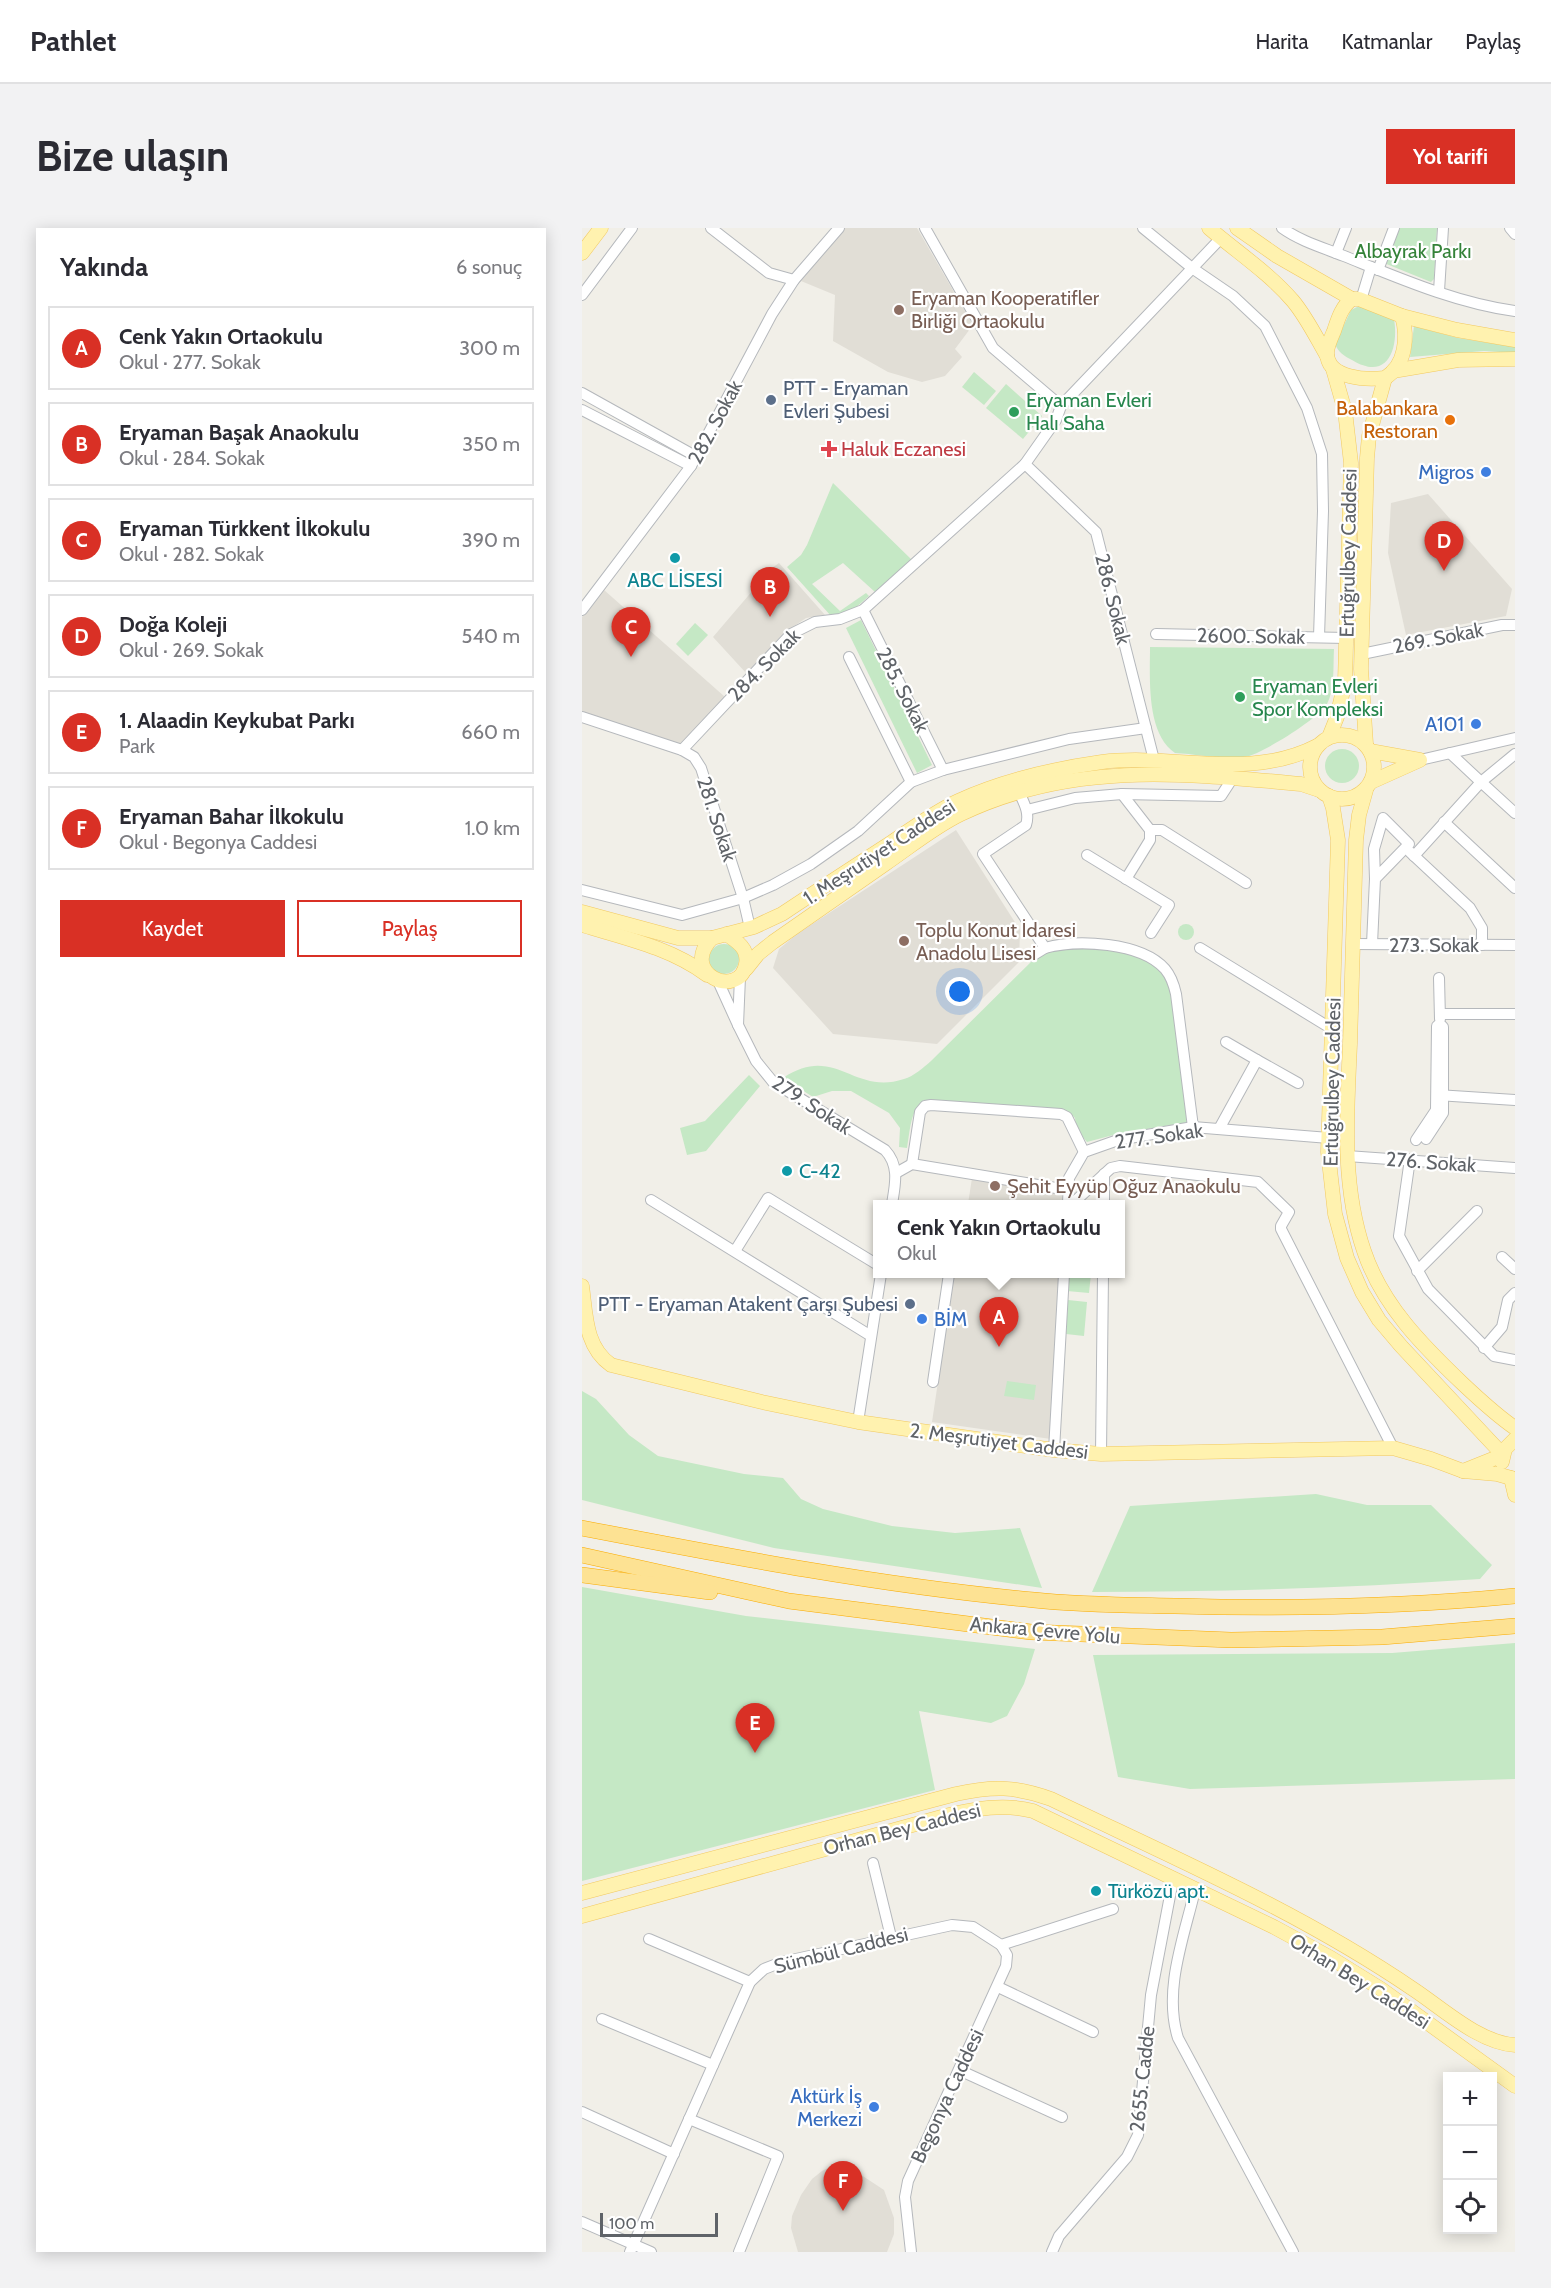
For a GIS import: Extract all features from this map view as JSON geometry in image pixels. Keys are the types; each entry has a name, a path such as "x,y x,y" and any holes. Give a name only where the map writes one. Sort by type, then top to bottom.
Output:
{"highway":[{"path":"582,1519 755,1561"},
{"name":"Ankara Çevre Yolu","path":"582,1528 755,1561 884,1582 1034,1600 1223,1608 1370,1606 1515,1596"},
{"name":"Ankara Çevre Yolu","path":"582,1555 789,1600 1031,1632 1231,1640 1382,1637 1515,1626"},
{"path":"582,1575 789,1600"}],"main road":[{"path":"582,253 601,228"},
{"name":"Ertuğrulbey Caddesi","path":"1209,228 1293,301 1308,322 1330,363 1345,411 1351,463 1345,682 1337,717 1329,737"},
{"path":"1237,228 1277,256 1357,299 1402,316 1458,330 1515,340"},
{"path":"1357,299 1346,304 1336,325 1330,363 1353,377 1367,380 1458,360 1515,359"},
{"path":"1389,375 1399,362 1406,334 1402,316"},
{"name":"Ertuğrulbey Caddesi","path":"1368,748 1362,654 1367,458 1369,436 1389,375"},
{"path":"1368,786 1375,765 1368,748 1356,737 1347,735 1329,737 1317,746 1312,754 1311,773 1324,793 1348,799 1358,796 1368,786 1420,760"},
{"name":"1. Meşrutiyet Caddesi","path":"726,934 750,928 782,915 942,809 1004,783 1039,772 1106,762 1154,760 1240,765 1266,763 1290,758 1317,746"},
{"path":"1368,748 1420,760"},
{"name":"1. Meşrutiyet Caddesi","path":"742,974 758,954 773,942 940,826 962,814 1019,792 1107,775 1166,774 1301,784 1324,793"},
{"name":"Ertuğrulbey Caddesi","path":"1368,786 1359,815 1356,840 1347,1156 1353,1211 1364,1252 1378,1283 1394,1310 1439,1361 1497,1416 1515,1428"},
{"name":"Ertuğrulbey Caddesi","path":"1324,793 1333,808 1338,840 1328,1152 1335,1214 1347,1258 1362,1292 1379,1320 1503,1455 1504,1468 1513,1479 1515,1495"},
{"path":"582,912 678,938 712,938 726,934 740,944 747,959 742,974 729,981 713,978 690,962 582,925"},
{"path":"712,938 702,953 704,969 713,978"},
{"name":"2. Meşrutiyet Caddesi","path":"582,1286 593,1346 611,1365 762,1402 858,1422 1054,1450 1101,1454 1393,1448 1463,1471 1497,1474 1513,1479"},
{"path":"1463,1471 1503,1455 1505,1449 1515,1439"},
{"name":"Orhan Bey Caddesi","path":"582,1893 956,1794 992,1788 1022,1790 1051,1799 1273,1905 1380,1966 1487,2039 1515,2045"},
{"name":"Orhan Bey Caddesi","path":"582,1916 945,1816 989,1807 1009,1806 1033,1811 1274,1927 1381,1989 1515,2086"}],"street":[{"path":"582,295 632,228"},
{"path":"711,228 769,273 794,280"},
{"name":"282. Sokak","path":"582,610 694,462 772,314 794,280 839,228"},
{"path":"925,228 993,348 1061,406"},
{"path":"1143,228 1192,268 1233,296 1265,326 1307,408 1322,454 1323,511 1319,637"},
{"path":"1282,228 1336,253 1439,291 1471,302 1515,311"},
{"path":"1336,253 1346,228"},
{"path":"1357,299 1394,228"},
{"path":"1439,291 1443,228"},
{"path":"1510,228 1515,234"},
{"path":"863,610 1026,464 1056,420 1061,406 1221,238"},
{"path":"582,393 694,462"},
{"path":"582,410 694,462"},
{"name":"286. Sokak","path":"1026,464 1096,532 1154,760"},
{"name":"284. Sokak","path":"682,750 791,634 815,622 840,619 863,610"},
{"name":"285. Sokak","path":"863,610 943,770"},
{"name":"269. Sokak","path":"1362,654 1515,625"},
{"name":"2600. Sokak","path":"1156,634 1347,638"},
{"path":"849,657 911,782"},
{"name":"281. Sokak","path":"582,717 682,750 694,757 701,768 743,898 750,928"},
{"path":"582,890 682,915 743,898 811,864 858,831 911,782 943,770 1069,739 1146,728"},
{"path":"1420,760 1515,738"},
{"path":"1450,753 1515,813"},
{"path":"1414,856 1481,782 1515,754"},
{"path":"1027,810 1075,798 1122,794 1221,796 1232,778"},
{"path":"1019,792 1027,810 1026,825 983,854 1045,948"},
{"path":"1122,794 1150,830 1150,840 1126,879"},
{"path":"1372,944 1374,849 1383,818 1409,844 1375,879"},
{"path":"1444,822 1515,888"},
{"path":"1150,830 1162,830 1246,883"},
{"path":"1405,848 1470,908 1482,928 1482,945"},
{"path":"1088,855 1169,905 1151,933"},
{"path":"1032,956 1045,948 1061,943 1082,942 1140,953 1154,959 1164,968 1172,979 1176,994 1193,1127"},
{"name":"273. Sokak","path":"1353,944 1515,945"},
{"path":"1200,948 1332,1029"},
{"name":"279. Sokak","path":"738,1025 742,974"},
{"name":"279. Sokak","path":"713,978 756,1061 772,1081 885,1150 893,1161 896,1173"},
{"path":"1421,1140 1443,1113 1440,1095 1443,1027 1440,1019 1440,978"},
{"path":"1440,1019 1515,1014"},
{"path":"1226,1042 1298,1083"},
{"path":"1219,1129 1257,1060"},
{"path":"1440,1095 1515,1100"},
{"path":"912,1164 920,1112 925,1106 1061,1114 1067,1118 1083,1152 1069,1178 1069,1200"},
{"name":"277. Sokak","path":"1083,1152 1118,1140 1193,1127 1329,1138"},
{"name":"276. Sokak","path":"1347,1156 1515,1168"},
{"path":"1410,1159 1399,1236 1428,1289 1484,1348 1494,1356 1515,1360"},
{"path":"893,1200 896,1173 912,1164 1068,1190"},
{"path":"1075,1200 1112,1168 1120,1166 1258,1182 1287,1209 1288,1216 1281,1229 1393,1448"},
{"path":"1104,1174 1104,1200"},
{"path":"735,1251 768,1198 873,1262"},
{"path":"651,1200 872,1336"},
{"path":"1418,1270 1477,1211"},
{"path":"1502,1257 1515,1269"},
{"path":"858,1422 880,1278"},
{"path":"933,1382 947,1278"},
{"path":"1054,1450 1064,1278"},
{"path":"1101,1454 1103,1278"},
{"path":"1484,1348 1502,1327 1508,1300 1515,1293"},
{"path":"873,1863 891,1937"},
{"name":"2655. Cadde","path":"1052,2252 1059,2236 1127,2157 1138,2134 1150,1995 1173,1880"},
{"name":"2655. Cadde","path":"1195,1890 1174,1977 1172,2013 1174,2026 1178,2038 1293,2252"},
{"path":"1001,1945 1113,1909"},
{"name":"Sümbül Caddesi","path":"632,2248 750,1982 756,1974 772,1965 943,1926 961,1925 977,1929 1001,1945"},
{"path":"649,1939 750,1982"},
{"name":"Begonya Caddesi","path":"911,2252 905,2188 998,1987 1007,1961 1001,1945"},
{"path":"998,1987 1093,2032"},
{"path":"602,2019 713,2066"},
{"path":"959,2070 1062,2117"},
{"path":"582,2112 674,2154"},
{"path":"689,2119 778,2156 739,2252"},
{"path":"582,2222 632,2248 651,2252"}],"shaded area":[{"name":"Eryaman Kooperatifler Birliği Ortaokulu","path":"843,228 917,228 973,325 955,349 962,357 945,376 922,382 888,372 833,341 835,295 801,281"},
{"path":"1428,494 1512,589 1506,616 1406,635 1388,553 1391,503"},
{"path":"779,563 825,615 806,618 787,631 746,673 713,637 772,568"},
{"path":"604,590 725,697 681,743 674,743 582,713 582,617"},
{"name":"Toplu Konut İdaresi Anadolu Lisesi","path":"956,830 1020,930 1019,962 937,1044 833,1034 773,968 779,949 797,934"},
{"name":"Şehit Eyyüp Oğuz Anaokulu","path":"972,1178 1067,1194 1066,1200 969,1200"},
{"path":"953,1278 1059,1278 1051,1439 932,1422"},
{"path":"840,2166 849,2167 884,2190 894,2218 894,2234 887,2252 798,2252 791,2228 792,2216 801,2195 812,2179 822,2171"}],"green space":[{"name":"Albayrak Parkı","path":"1398,228 1437,228 1434,279 1431,282 1384,263"},
{"path":"1361,305 1394,319 1395,341 1392,351 1388,359 1374,367 1364,366 1346,357 1335,344 1351,310"},
{"path":"1414,326 1458,338 1515,347 1515,353 1484,351 1410,357"},
{"path":"974,372 996,391 984,405 962,387"},
{"name":"Eryaman Evleri Halı Saha","path":"1006,384 1042,416 1023,439 986,408"},
{"path":"833,483 912,560 875,592 843,563 812,584 840,611 866,593 869,596 853,610 831,616 787,567 801,555 807,545"},
{"path":"861,620 932,765 917,773 846,628"},
{"path":"695,623 708,635 688,656 676,644"},
{"name":"Eryaman Evleri Spor Kompleksi","path":"1150,647 1334,649 1330,698 1322,710 1289,735 1264,750 1245,757 1228,758 1175,753 1166,744 1154,719 1150,689"},
{"path":"1342,749 1354,754 1359,766 1354,778 1342,783 1330,778 1325,766 1330,754"},
{"path":"1186,924 1192,926 1194,932 1192,938 1186,940 1180,938 1178,932 1180,926"},
{"path":"724,944 734,949 739,959 734,969 724,974 714,969 709,959 714,949"},
{"path":"1071,946 1132,955 1154,964 1165,973 1171,986 1189,1122 1117,1134 1087,1142 1076,1129 1075,1118 1069,1112 924,1100 913,1115 907,1148 899,1147 900,1128 889,1113 851,1091 832,1091 813,1097 783,1078 801,1069 817,1066 831,1067 871,1081 886,1082 908,1078 931,1061 1035,958 1046,952"},
{"path":"749,1075 760,1086 706,1151 687,1155 680,1128 705,1121"},
{"path":"1068,1278 1091,1278 1089,1293 1067,1291"},
{"path":"1068,1300 1087,1302 1084,1336 1066,1334"},
{"path":"1007,1381 1036,1385 1034,1400 1004,1396"},
{"path":"582,1391 596,1399 629,1435 658,1456 744,1474 783,1478 801,1499 823,1509 892,1526 955,1533 1020,1528 1042,1588 774,1548 582,1500"},
{"path":"1316,1494 1367,1505 1431,1505 1492,1565 1480,1579 1286,1589 1092,1592 1130,1506"},
{"path":"582,1587 746,1616 1035,1649 1024,1684 1007,1716 991,1723 919,1711 935,1790 582,1881"},
{"path":"1515,1643 1515,1779 1190,1789 1118,1777 1093,1655 1392,1653"}],"place":[{"name":"Eryaman Kooperatifler Birliği Ortaokulu","path":"899,310"},
{"name":"PTT - Eryaman Evleri Şubesi","path":"771,400"},
{"name":"Eryaman Evleri Halı Saha","path":"1014,412"},
{"name":"Balabankara Restoran","path":"1450,420"},
{"name":"Haluk Eczanesi","path":"829,449"},
{"name":"Migros","path":"1486,472"},
{"name":"ABC LİSESİ","path":"675,558"},
{"name":"Doğa Koleji","path":"1444,571"},
{"name":"Eryaman Başak Anaokulu","path":"770,617"},
{"name":"Eryaman Türkkent İlkokulu","path":"631,657"},
{"name":"Eryaman Evleri Spor Kompleksi","path":"1240,697"},
{"name":"A101","path":"1476,724"},
{"name":"Toplu Konut İdaresi Anadolu Lisesi","path":"904,941"},
{"name":"C-42","path":"787,1171"},
{"name":"Şehit Eyyüp Oğuz Anaokulu","path":"995,1186"},
{"name":"PTT - Eryaman Atakent Çarşı Şubesi","path":"910,1304"},
{"name":"BİM","path":"922,1319"},
{"name":"Cenk Yakın Ortaokulu","path":"999,1347"},
{"name":"1. Alaadin Keykubat Parkı","path":"755,1753"},
{"name":"Türközü apt.","path":"1096,1891"},
{"name":"Aktürk İş Merkezi","path":"874,2107"},
{"name":"Eryaman Bahar İlkokulu","path":"843,2211"}]}
